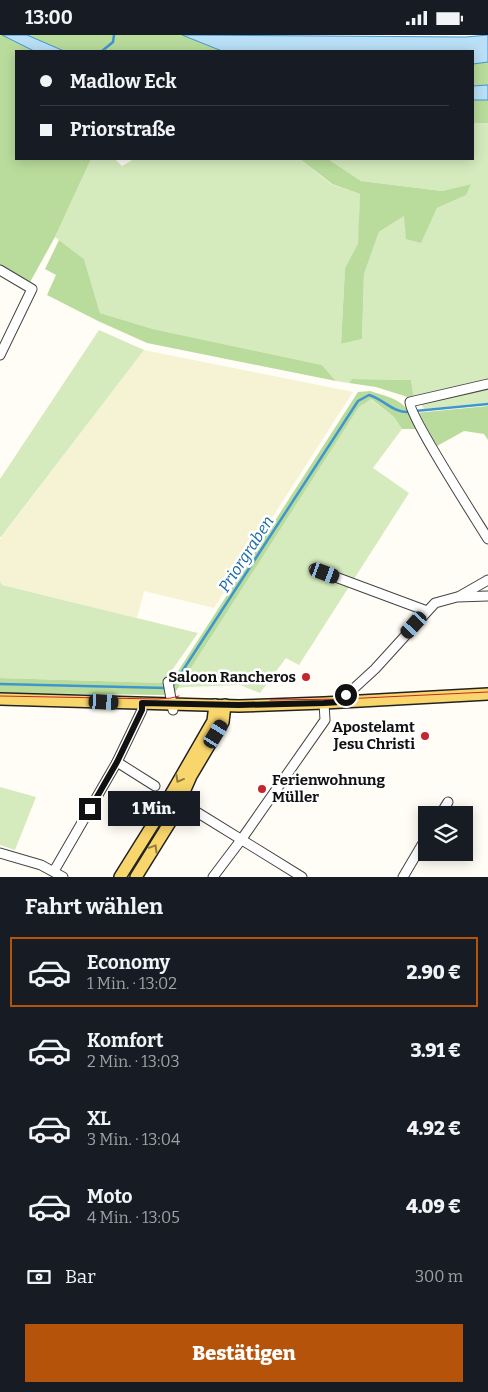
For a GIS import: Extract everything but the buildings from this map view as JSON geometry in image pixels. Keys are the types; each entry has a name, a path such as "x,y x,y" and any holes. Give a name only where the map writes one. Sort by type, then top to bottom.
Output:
{"main road":[{"path":"0,699 220,705 324,703 488,694"},
{"path":"120,877 160,813 213,721 220,705"},
{"path":"136,877 172,819 191,776 224,722 220,705"}],"street":[{"path":"0,270 32,289 0,355"},
{"path":"488,384 409,405 414,417 488,539"},
{"path":"314,569 426,611"},
{"path":"457,597 488,580"},
{"path":"340,702 375,669 435,603 457,597 488,596"},
{"path":"168,682 172,703"},
{"path":"54,871 117,762 142,710 142,703"},
{"path":"213,877 241,841 325,720 324,703"},
{"path":"117,762 155,786"},
{"path":"446,806 448,802"},
{"path":"195,811 302,877"},
{"path":"403,877 418,852"},
{"path":"0,853 41,865 63,877"}],"shaded area":[{"path":"144,350 353,392 214,608 144,591 137,618 2,585 0,581 0,539"}],"green space":[{"path":"0,35 182,35 220,50 15,50 15,160 91,160 55,237 29,284 0,267"},
{"path":"488,62 488,85 474,86 474,64"},
{"path":"474,100 488,100 488,123 474,123"},
{"path":"474,123 488,123 488,382 414,399 411,380 352,379 349,383 336,381 322,365 153,329 100,313 84,259 55,237 91,160 116,160 122,166 132,160 301,160 331,184 360,194 359,244 345,268 341,344 362,339 364,274 379,232 404,216 421,242 437,208 465,195 471,184 442,191 361,181 330,160 474,160"},
{"path":"301,160 330,160 361,181 442,191 471,184 466,195 437,208 421,243 406,239 404,216 379,232 364,274 362,339 341,344 345,268 358,244 360,194 332,184"},
{"path":"59,240 84,259 100,313 153,329 322,365 336,381 147,343 98,321 47,295 56,275 45,269"},
{"path":"99,330 144,350 0,537 0,479"},
{"path":"352,379 411,380 414,399 376,387 349,383"},
{"path":"488,388 488,403 424,409 421,404"},
{"path":"370,391 390,397 403,405 418,429 402,429 394,417 371,399 359,407 174,694 171,682 358,392"},
{"path":"370,399 394,417 402,429 373,468 409,493 299,665 286,658 260,693 240,685 177,688 359,407"},
{"path":"488,406 488,440 484,434 464,431 437,446 415,413"},
{"path":"0,581 2,585 198,633 163,683 0,678"},
{"path":"0,678 163,683 166,694 0,693"},
{"path":"0,787 36,797 15,850 0,845"}],"water":[{"path":"2,35 27,35 62,50 32,50"},
{"path":"182,35 466,37 488,35 488,62 474,64 474,50 220,50"},
{"path":"488,85 488,100 474,100 474,86"}],"waterway":[{"path":"103,50 113,42 114,35"},
{"name":"Priorgraben","path":"172,687 358,401 369,395 398,410 409,412"},
{"name":"Priorgraben","path":"415,411 488,404"},
{"name":"Priorgraben","path":"0,684 166,688"}],"tram line":[{"path":"270,700 343,699 488,692"},
{"path":"0,696 157,699 179,696"}],"place":[{"name":"Saloon Rancheros","path":"306,677"},
{"name":"Apostelamt Jesu Christi","path":"425,736"},
{"name":"Ferienwohnung Müller","path":"262,789"}],"route":[{"path":"90,809 117,762 142,710 142,703 239,705 324,703 340,702 346,695"}]}
